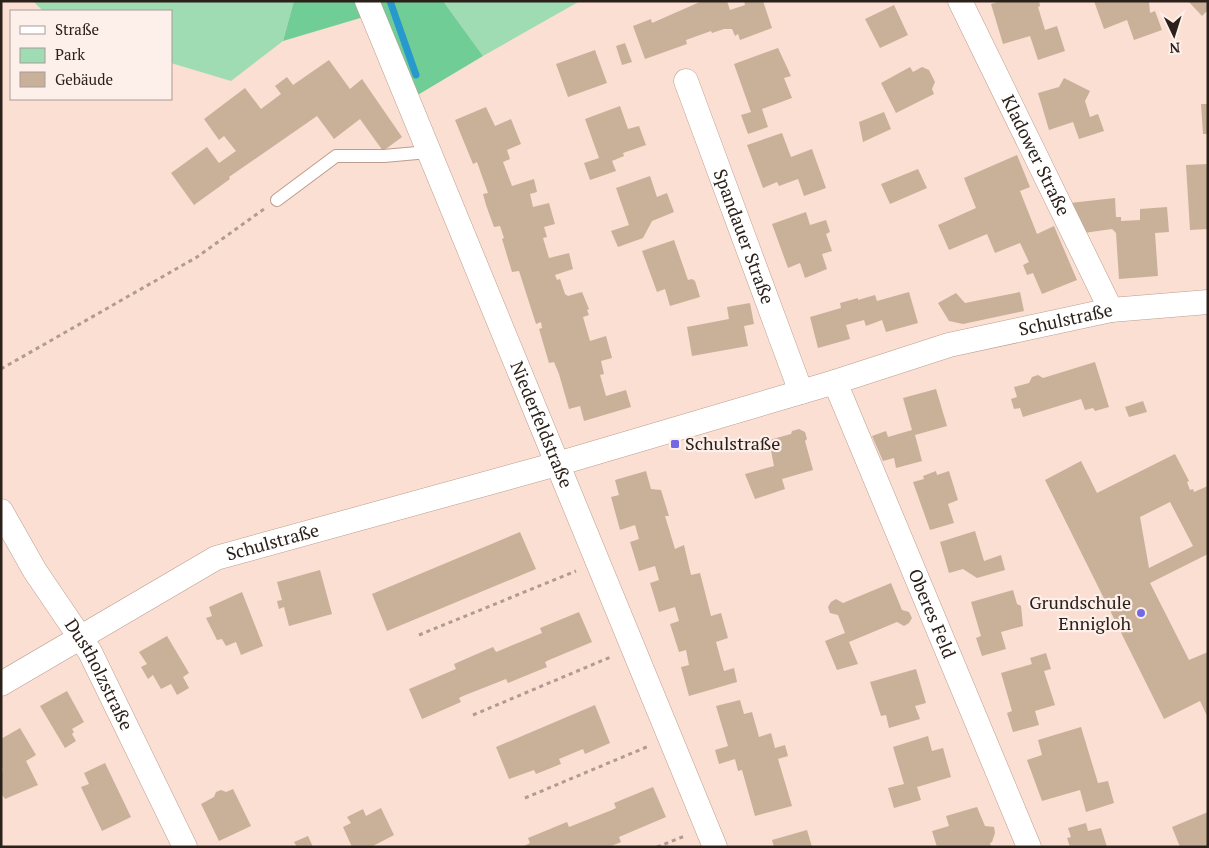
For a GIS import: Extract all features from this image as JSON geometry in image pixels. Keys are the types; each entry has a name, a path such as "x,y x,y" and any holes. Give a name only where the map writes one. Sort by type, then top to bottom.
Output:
{"street":[{"name":"Niederfeldstraße","path":"367,1 711,837"},
{"name":"Kladower Straße","path":"960,1 1111,310"},
{"name":"Spandauer Straße","path":"686,82 801,392"},
{"name":"Schulstraße","path":"1,684 216,558 557,464 835,382 949,345 1111,310 1208,302"},
{"name":"Oberes Feld","path":"835,382 1029,847"},
{"name":"Dustholzstraße","path":"1,511 35,571 90,652 185,847"}],"lane":[{"path":"277,200 336,156 384,156 428,152"}],"path":[{"path":"1,369 197,257 277,200"},
{"path":"419,635 598,562"},
{"path":"473,715 633,648"},
{"path":"525,798 670,738"},
{"path":"658,847 711,837"}],"green space":[{"path":"33,1 294,1 283,41 231,81 172,63 172,10 42,10"},
{"path":"294,1 361,1 367,16 283,41"},
{"path":"376,1 443,1 483,56 416,96"},
{"path":"443,1 580,1 483,56"}],"building":[{"path":"702,1 727,1 730,10 745,5 744,1 763,1 772,28 740,40 738,34 735,36 732,29 724,29 712,33 711,31 686,40 687,44 645,59 633,26 651,19 652,23"},
{"path":"1001,1 1039,1 1040,6 1038,7 1045,30 1057,26 1065,51 1038,60 1030,36 1003,44 991,4"},
{"path":"1094,1 1149,1 1150,13 1155,11 1162,30 1134,40 1127,20 1104,29"},
{"path":"1188,1 1208,1 1208,10 1202,16"},
{"path":"894,5 908,35 880,48 865,19"},
{"path":"625,43 632,62 622,65 616,46"},
{"path":"778,48 791,76 784,78 792,98 762,109 768,127 748,134 741,115 751,112 734,64"},
{"path":"595,50 607,83 568,97 556,64"},
{"path":"329,60 350,89 362,79 402,137 383,151 360,119 334,139 317,116 229,177 230,179 194,205 171,173 207,147 219,163 236,151 224,136 219,140 204,119 245,88 261,109 281,94 275,86 287,77 293,85"},
{"path":"910,67 913,72 922,67 929,70 935,82 932,89 934,94 896,113 881,83"},
{"path":"1064,78 1090,91 1085,101 1090,117 1098,114 1104,131 1079,139 1073,122 1049,130 1038,93 1059,87"},
{"path":"1201,104 1208,104 1208,134 1203,134"},
{"path":"620,106 628,129 639,126 646,145 623,153 624,156 612,161 616,171 590,180 584,163 599,158 585,119"},
{"path":"486,107 495,126 511,119 521,144 507,150 510,159 503,162 512,186 534,179 537,192 530,194 533,207 549,203 555,224 544,227 547,237 543,238 549,258 569,253 573,269 555,275 557,280 560,279 565,294 568,296 582,292 589,309 587,310 589,315 583,317 590,341 606,336 612,358 601,361 604,374 600,375 606,396 626,390 631,407 584,421 580,406 569,409 554,362 549,363 539,329 542,328 541,322 536,324 519,271 512,272 500,226 494,227 486,205 483,194 488,193 477,162 473,164 455,120"},
{"path":"884,112 891,129 863,142 859,122"},
{"path":"782,133 791,157 812,149 826,188 804,196 798,179 779,186 777,182 763,188 747,145"},
{"path":"1017,155 1030,187 1020,191 1037,234 1054,226 1077,280 1042,294 1033,273 1027,275 1023,265 1029,262 1020,243 995,253 987,234 949,250 938,225 976,208 964,178"},
{"path":"1208,164 1208,229 1190,230 1186,165"},
{"path":"918,169 927,188 890,204 881,184"},
{"path":"650,176 657,197 667,193 674,212 652,221 643,238 618,247 611,231 629,225 616,188"},
{"path":"1115,198 1116,217 1121,217 1121,221 1140,220 1140,209 1167,207 1169,232 1155,233 1158,276 1119,279 1116,233 1112,229 1084,233 1070,203"},
{"path":"806,212 810,225 826,220 830,232 826,234 832,251 822,254 827,269 805,278 800,263 788,268 772,224"},
{"path":"674,240 688,280 692,279 695,281 700,297 670,306 665,289 657,292 642,251"},
{"path":"909,292 918,323 886,332 882,320 866,326 864,320 846,325 850,339 818,348 810,317 841,308 840,303 858,298 858,300 875,295 877,301"},
{"path":"1020,292 1024,311 963,324 949,321 938,303 956,293 965,303"},
{"path":"750,303 754,324 744,326 748,346 692,356 687,327 729,319 727,307"},
{"path":"1095,362 1109,407 1095,411 1093,408 1085,410 1081,399 1023,417 1020,408 1014,409 1011,399 1017,397 1014,387 1029,383 1032,377 1038,375 1043,378"},
{"path":"936,389 947,426 915,435 922,461 896,468 894,458 883,461 872,436 886,431 888,437 912,430 903,398"},
{"path":"1143,401 1147,412 1129,417 1125,407"},
{"path":"799,429 805,432 807,439 805,441 813,470 782,479 785,489 755,499 745,474 774,466 769,440 791,434 792,431"},
{"path":"1175,454 1189,481 1187,482 1190,490 1193,489 1194,492 1208,486 1208,554 1150,583 1189,660 1208,652 1208,718 1200,701 1164,719 1045,480 1081,461 1097,493","holes":["1170,502 1193,546 1149,568 1140,517"]},
{"path":"646,471 651,489 661,490 669,516 665,516 675,549 684,545 691,575 700,573 711,616 721,613 728,638 716,642 724,671 734,668 737,682 689,696 681,667 689,665 686,650 679,652 670,624 679,621 675,607 659,612 650,583 659,580 655,566 639,571 630,542 639,539 635,525 620,530 611,497 619,495 615,480"},
{"path":"936,471 937,475 949,471 958,500 948,504 954,523 930,530 913,482 924,479 923,476"},
{"path":"975,531 984,561 1001,555 1005,570 977,578 963,569 949,573 940,542"},
{"path":"520,532 536,569 387,631 372,594"},
{"path":"320,570 332,614 289,626 284,607 279,609 277,601 282,600 277,582"},
{"path":"891,583 902,610 909,612 912,618 909,623 904,626 897,622 849,642 858,664 837,670 825,641 845,633 838,615 830,613 828,607 831,602 836,599 843,603"},
{"path":"1013,590 1017,604 1021,606 1023,626 1001,632 1006,649 982,656 976,638 981,636 971,602"},
{"path":"242,592 263,646 241,655 236,642 226,646 222,639 217,640 206,618 212,616 209,607"},
{"path":"579,612 592,642 545,662 547,667 508,683 506,679 463,696 459,698 461,702 422,719 409,689 456,669 454,664 493,647 496,652 542,633 540,628"},
{"path":"167,636 189,673 183,677 189,688 177,695 171,684 161,689 153,675 148,679 141,667 147,664 139,652"},
{"path":"1046,653 1051,669 1044,671 1055,705 1035,711 1039,725 1013,732 1007,713 1012,711 1001,673 1032,664 1030,658"},
{"path":"916,669 926,703 915,706 920,719 889,728 886,715 881,716 870,682"},
{"path":"67,691 84,722 72,729 74,732 72,734 76,741 65,748 40,706"},
{"path":"740,700 744,714 752,712 759,737 771,733 775,748 785,745 788,756 778,759 792,806 755,816 742,770 738,771 735,759 719,764 715,750 728,746 716,706"},
{"path":"595,705 610,743 585,754 583,749 559,759 561,764 536,774 534,770 509,779 496,747"},
{"path":"1081,727 1098,783 1108,781 1114,803 1086,812 1080,790 1042,801 1027,760 1042,755 1038,740"},
{"path":"20,728 36,755 26,761 38,785 5,799 1,793 1,771 3,770 1,766 1,739"},
{"path":"928,736 932,751 943,748 951,777 917,787 921,800 894,808 888,788 904,784 893,747"},
{"path":"105,763 131,817 102,831 81,787 89,784 84,773"},
{"path":"653,787 666,817 619,837 621,842 609,847 522,847 530,843 528,838 567,822 569,827 612,810 616,808 614,803"},
{"path":"233,789 251,826 219,841 201,804 214,797 216,792 221,790 226,792"},
{"path":"977,807 985,826 994,827 995,833 990,843 991,847 937,847 932,831 949,826 946,816"},
{"path":"381,808 394,835 371,847 352,847 343,827 351,823 347,817 363,809 366,816"},
{"path":"1208,812 1208,847 1180,847 1172,827"},
{"path":"1086,823 1088,831 1101,828 1107,847 1070,847 1067,838 1071,837 1068,828"},
{"path":"807,830 812,847 774,847 772,840"},
{"path":"308,836 313,847 297,847 294,842"}],"waterway":[{"path":"390,1 416,75"}],"place":[{"name":"Schulstraße","path":"675,444"},
{"name":"Grundschule Ennigloh","path":"1141,613"}]}
